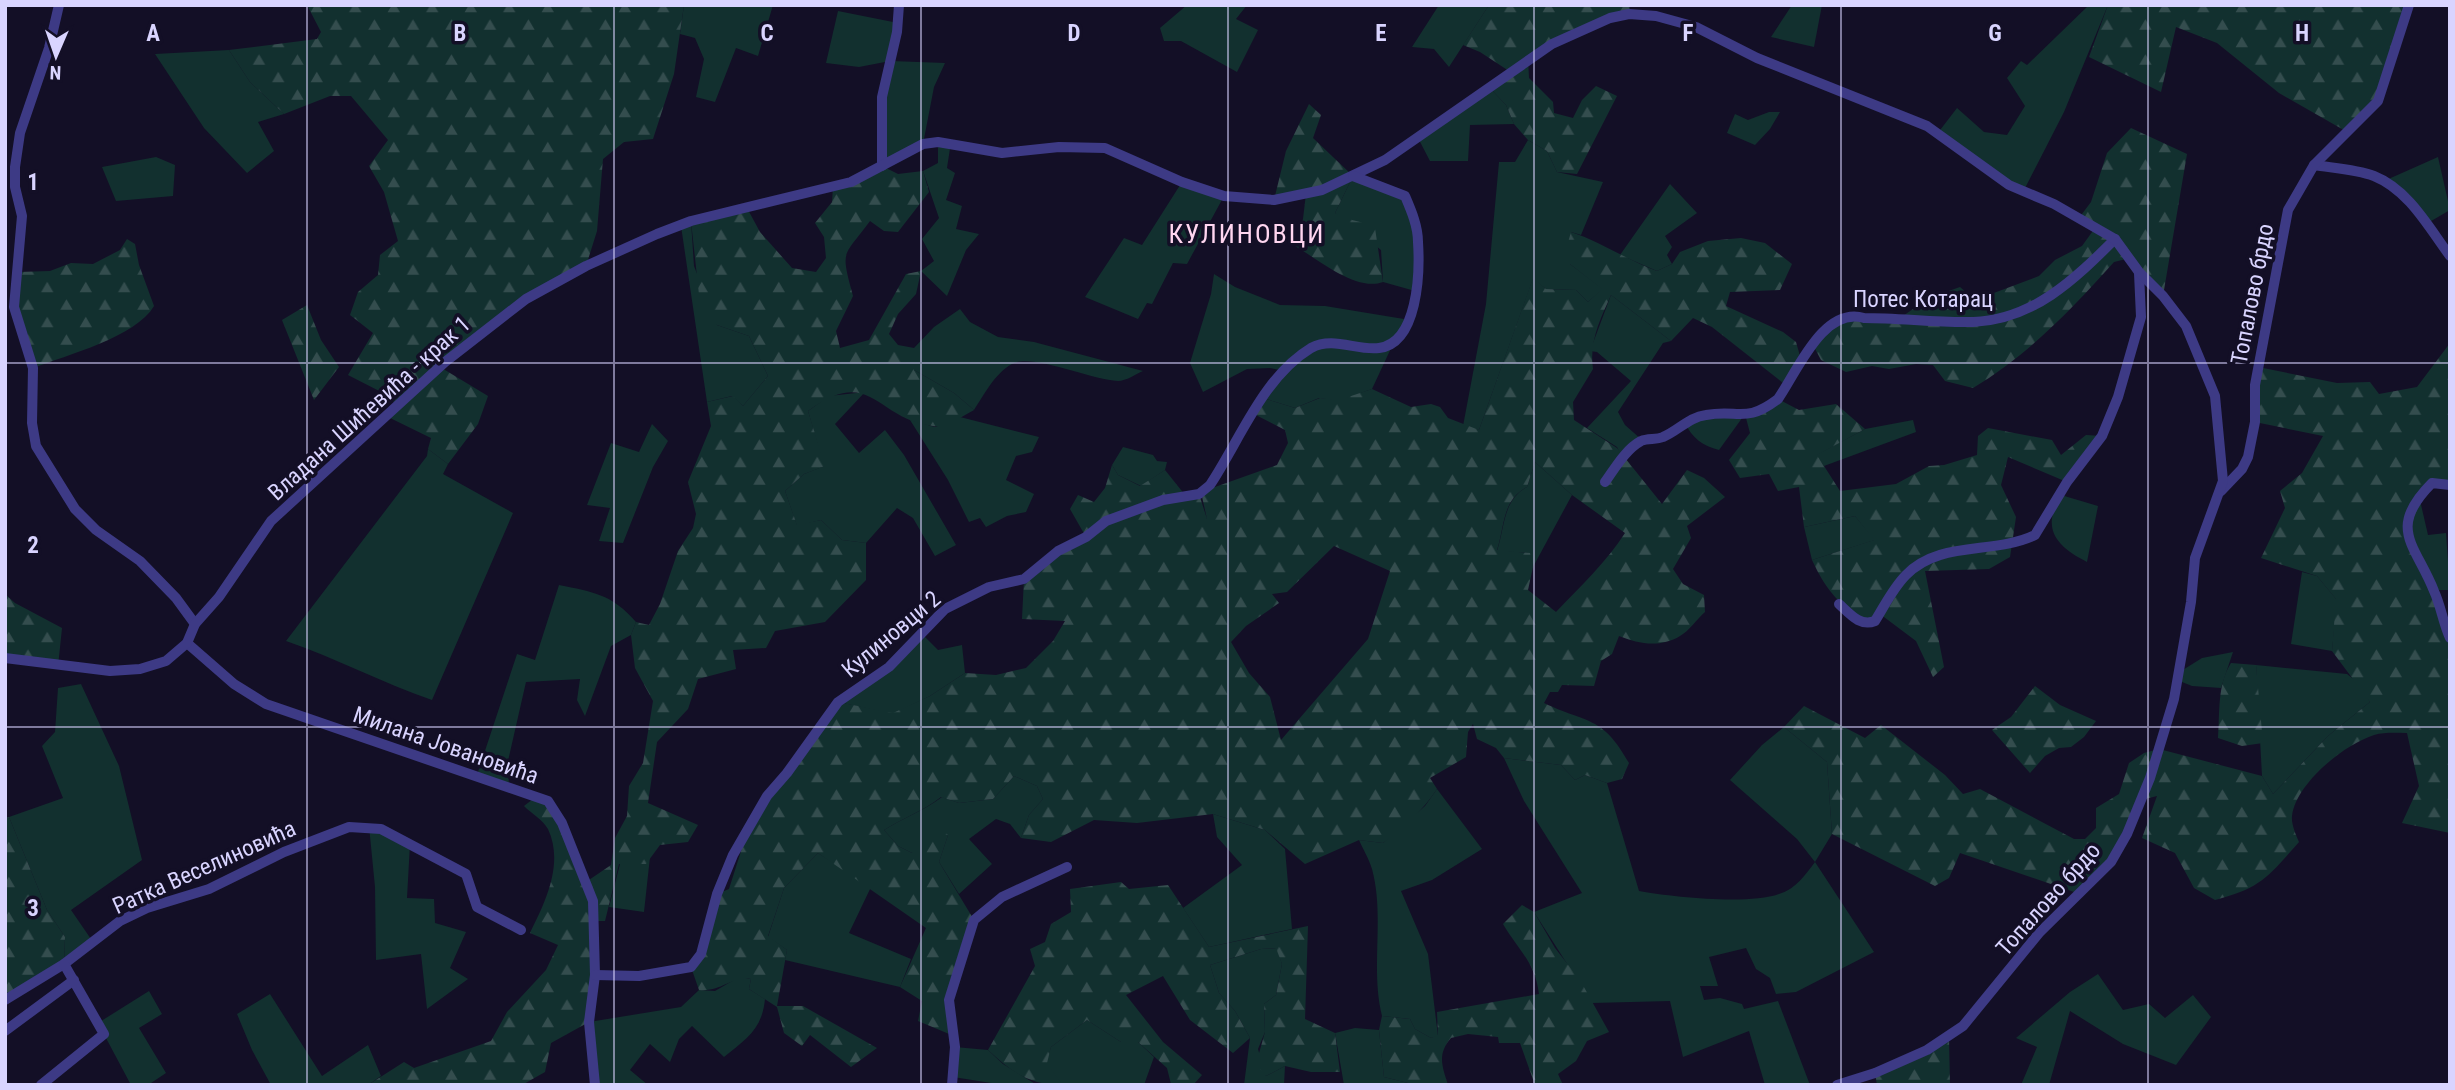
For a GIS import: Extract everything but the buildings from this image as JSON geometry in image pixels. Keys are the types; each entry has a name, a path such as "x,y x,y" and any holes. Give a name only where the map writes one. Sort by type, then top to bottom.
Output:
{"street":[{"path":"58,5 49,48 20,134 10,187 22,216 14,307 33,368 32,422 36,446 75,509 96,530 140,561 176,598 195,624"},
{"path":"882,166 881,97 898,32 899,5"},
{"name":"Топалово брдо","path":"2220,491 2236,477 2248,457 2255,422 2255,385 2275,285 2278,248 2288,210 2314,165 2378,102 2409,5"},
{"name":"Владана Шићевића - крак 1","path":"187,643 195,624 219,597 271,521 444,362 526,299 586,266 691,221 850,182 923,144 938,142 1002,153 1086,146 1120,153 1182,182 1224,196 1274,200 1322,191 1418,138 1552,44 1610,18 1644,14 1696,27 1757,58 1927,126 2009,185 2054,204 2115,239 2139,272 2163,296 2186,326 2215,396 2223,467"},
{"path":"2314,165 2371,175 2385,181 2414,207 2450,256"},
{"name":"Кулиновци 2","path":"595,975 639,976 691,967 701,954 717,894 733,855 768,796 788,774 838,702 904,654 945,609 989,587 1024,579 1040,569 1058,551 1086,537 1106,522 1163,499 1199,494 1210,485 1263,398 1285,371 1312,348 1328,343 1377,348 1393,344 1405,332 1410,320 1416,282 1418,240 1412,211 1405,196 1353,176"},
{"name":"Потес Котарац","path":"1605,481 1628,451 1642,440 1662,437 1693,418 1707,414 1734,416 1757,413 1767,408 1778,399 1826,329 1843,318 1853,314 1864,318 1975,322 2004,318 2058,291 2115,239"},
{"path":"1839,604 1858,620 1870,623 1875,621 1904,576 1937,553 1997,548 2035,536 2067,482 2102,436 2118,397 2141,317 2139,272"},
{"path":"2223,467 2236,477"},
{"name":"Топалово брдо","path":"1837,1085 1875,1073 1949,1038 1977,1012 2039,933 2111,862 2127,834 2146,789 2165,727 2188,620 2195,558 2220,491 2223,467"},
{"path":"2450,485 2432,484 2419,496 2406,530 2413,554 2434,590 2450,638"},
{"path":"5,657 76,668 139,669 166,661 187,643"},
{"name":"Милана Јовановића","path":"187,643 234,684 266,704 548,801 562,823 593,901 595,975 589,1022 595,1085"},
{"name":"Ратка Веселиновића","path":"5,1000 64,964 120,921 147,908 209,889 284,852 360,825 381,830 466,874 477,907 522,930"},
{"path":"952,1085 955,1047 949,1000 974,920 1002,898 1066,867"},
{"path":"41,1085 104,1034 64,964"},
{"path":"5,1031 74,980"}],"green space":[{"path":"307,5 684,5 674,74 653,139 624,142 603,159 597,231 586,266 526,299 440,367 488,396 478,424 448,464 428,449 431,438 386,416 396,407 391,397 348,375 373,333 350,315 358,292 378,275 380,255 398,241 384,192 369,166 388,140 351,96 330,96 284,114 250,82 229,50 317,39 321,32"},
{"path":"684,5 773,5 758,56 736,48 715,102 696,97 704,59 695,38 680,34"},
{"path":"1187,5 1247,5 1236,19 1258,30 1237,72 1181,41 1164,41 1160,28"},
{"path":"1439,5 1489,5 1449,67 1434,49 1412,47"},
{"path":"1489,5 1630,5 1629,14 1528,59 1529,78 1553,102 1554,113 1573,118 1582,100 1596,86 1617,96 1577,174 1557,172 1547,151 1528,140 1514,124 1506,105 1489,87 1509,71 1480,52 1463,45"},
{"path":"1792,5 1822,5 1814,47 1771,37"},
{"path":"2089,5 2108,5 2064,112 2023,192 1937,134 1957,108 1984,132 2007,135 2025,106 2007,78 2021,61 2027,65"},
{"path":"2108,5 2409,5 2378,101 2349,133 2279,93 2217,43 2176,27 2161,92 2089,57"},
{"path":"838,11 898,23 891,61 945,63 934,87 923,144 882,166 882,97 890,61 859,67 826,63"},
{"path":"229,50 250,82 284,114 258,122 274,151 247,173 204,128 155,54"},
{"path":"1489,87 1506,105 1514,124 1470,125 1468,161 1430,161 1418,138"},
{"path":"1309,104 1321,115 1313,138 1353,176 1335,213 1375,228 1383,282 1372,284 1349,278 1295,246 1303,219 1306,194 1274,200 1286,151"},
{"path":"1769,112 1780,112 1770,129 1755,145 1727,133 1735,114 1748,120"},
{"path":"2131,128 2187,154 2163,296 2130,258 2114,262 2048,331 2012,361 1973,388 1945,381 1933,365 1916,364 1889,369 1872,366 1846,372 1821,360 1813,345 1843,318 1900,318 1929,298 1960,287 1975,300 2039,276 2055,260 2082,246 2095,228 2079,218 2091,202 2107,153"},
{"path":"1528,140 1547,151 1557,172 1603,182 1581,235 1571,232 1570,264 1603,289 1588,302 1576,290 1546,289 1533,279 1479,430 1463,426 1486,304 1499,162 1515,162"},
{"path":"938,142 951,142 947,168 955,173 946,200 962,206 956,229 979,234 966,250 947,296 921,271 934,261 922,239 939,218 923,171 938,163"},
{"path":"156,157 175,165 173,196 116,201 102,167"},
{"path":"2438,157 2450,210 2426,224 2384,181"},
{"path":"882,166 898,174 923,171 929,192 898,232 884,231 870,221 849,248 846,254 846,269 853,296 836,331 840,348 869,340 906,274 921,271 916,294 898,314 889,334 898,345 914,348 914,370 954,393 974,410 949,423 933,426 898,415 861,394 847,393 829,398 808,411 825,466 804,474 785,491 797,525 821,520 842,540 866,543 866,580 825,622 775,631 766,648 733,650 736,669 698,679 688,709 657,742 648,803 698,825 688,842 660,845 646,864 619,864 605,921 596,921 589,1022 551,1043 545,1072 522,1085 368,1085 404,1062 414,1068 491,1041 507,1012 546,970 558,945 530,933 551,882 554,855 548,829 524,806 537,796 548,801 586,882 611,865 615,838 627,816 629,786 643,763 653,701 635,668 631,635 636,622 649,625 660,604 678,551 693,528 696,514 688,482 711,426 707,402 733,396 743,406 768,376 749,336 717,325 701,313 691,221 747,208 760,232 792,268 816,272 826,258 824,237 815,223 832,202 833,187"},
{"path":"1353,176 1405,196 1418,240 1415,291 1383,282 1381,250 1335,213"},
{"path":"1182,182 1224,196 1187,264 1173,263 1152,304 1147,303 1138,319 1085,297 1124,238 1142,245"},
{"path":"1670,184 1697,213 1665,236 1672,247 1667,255 1672,264 1657,271 1620,255"},
{"path":"691,221 694,266 717,325 749,336 768,376 743,406 732,396 707,402 681,226"},
{"path":"1571,232 1657,271 1672,264 1680,252 1708,241 1741,238 1765,243 1792,264 1780,290 1730,292 1726,306 1783,332 1796,342 1802,363 1787,386 1712,327 1693,318 1671,341 1611,295 1596,331 1593,369 1573,402 1574,420 1617,448 1662,504 1687,470 1704,478 1725,497 1687,526 1691,538 1673,569 1683,584 1704,595 1705,612 1683,634 1665,642 1642,643 1619,636 1612,654 1601,661 1594,686 1562,685 1558,692 1550,692 1544,703 1593,723 1611,736 1629,763 1622,779 1607,783 1585,775 1575,780 1561,765 1504,758 1496,748 1477,739 1473,724 1468,732 1466,757 1430,778 1437,789 1398,831 1383,843 1359,840 1305,864 1265,830 1213,814 1137,823 1094,820 1051,842 1021,838 1029,815 1043,799 1037,786 1014,776 993,799 959,803 941,797 884,830 898,846 912,853 922,830 938,826 948,835 939,862 974,920 949,1000 954,1036 918,1021 922,1001 900,987 926,928 818,853 784,888 768,936 787,950 777,1006 803,1006 877,1048 851,1067 810,1035 802,1046 784,1033 777,1007 749,989 751,979 737,980 714,989 699,990 691,967 701,954 717,894 729,889 750,823 838,702 893,713 930,696 965,673 996,675 1026,668 1053,641 1065,621 1022,619 1024,579 1086,537 1070,509 1078,495 1094,502 1105,488 1112,465 1118,475 1140,486 1165,470 1185,495 1199,494 1207,519 1201,492 1277,465 1288,443 1285,430 1252,413 1263,398 1295,408 1320,398 1339,400 1372,389 1411,407 1431,404 1440,407 1448,418 1479,430 1533,278 1546,289 1576,290 1588,302 1602,289 1570,264 1565,253","holes":["1535,462 1572,495 1625,533 1602,564 1556,612 1528,590 1533,567 1530,553 1497,550 1509,506 1519,492 1527,487","1334,546 1390,571 1368,639 1281,740 1270,697 1249,673 1231,642 1246,626 1279,603 1272,594 1287,592"]},
{"path":"127,239 135,244 139,265 154,306 145,317 117,336 33,368 20,321 18,272 50,271 71,263 93,264 120,250"},
{"path":"1214,274 1235,287 1280,305 1325,306 1410,320 1393,344 1372,389 1339,401 1319,398 1295,408 1263,398 1284,371 1270,368 1247,369 1203,392 1190,363 1211,294"},
{"path":"1611,295 1671,341 1663,343 1618,412 1625,425 1642,440 1623,459 1617,447 1587,428 1631,381 1597,352 1590,351"},
{"path":"307,305 321,340 339,367 314,400 282,320"},
{"path":"960,309 970,322 998,337 1034,342 1143,371 1118,381 1047,364 1012,364 990,385 974,410 954,393 914,370 914,348 934,327"},
{"path":"2450,343 2450,485 2432,484 2406,530 2450,638 2450,833 2402,823 2419,786 2407,733 2394,733 2378,734 2362,740 2324,766 2295,803 2292,819 2299,842 2263,880 2243,891 2215,900 2194,888 2175,853 2142,838 2157,796 2141,800 2111,862 2077,893 1960,853 1949,878 1935,886 1832,834 1827,762 1784,727 1804,706 1865,738 1881,725 1945,775 1963,794 1980,789 2074,839 2085,839 2096,828 2096,808 2119,794 2129,763 2144,753 2159,749 2262,776 2273,794 2328,736 2370,702 2332,651 2336,599 2317,576 2261,558 2285,508 2280,491 2302,473 2323,436 2255,422 2258,367 2337,383 2370,382 2379,394 2417,387"},
{"path":"865,392 835,424 859,453 885,430 904,455 956,545 935,556 913,518 897,508 866,543 842,540 821,520 797,526 785,491 804,474 824,466 808,411 829,396"},
{"path":"1778,399 1799,410 1836,404 1865,429 1817,455 1840,491 1896,484 1929,466 1944,465 1977,455 1978,436 1988,428 2052,440 2061,455 2086,435 2102,436 2067,482 2008,457 2001,485 2016,517 2010,557 1989,569 1925,571 1944,667 1933,677 1916,641 1880,614 1870,623 1850,610 1829,590 1812,560 1874,540 1855,516 1804,527 1799,487 1778,491 1769,474 1740,478 1729,460 1750,433 1745,414"},
{"path":"1745,414 1719,450 1699,441 1685,423 1693,418"},
{"path":"960,417 1039,437 1032,452 1016,456 1006,480 1034,494 1026,512 1007,516 986,527 980,518 969,522 948,480 910,420 935,427"},
{"path":"1913,420 1916,432 1824,466 1816,455 1865,429"},
{"path":"652,424 668,441 653,467 623,543 599,541 610,508 587,505 611,443 639,452"},
{"path":"1123,447 1153,455 1157,461 1167,462 1165,470 1141,486 1118,475 1112,465"},
{"path":"428,449 448,464 443,474 513,513 432,700 286,641 427,456"},
{"path":"1535,462 1572,495 1533,567 1529,553 1497,551 1509,506 1519,492 1527,487"},
{"path":"2061,495 2098,506 2087,562 2067,549 2054,535 2052,517"},
{"path":"2419,496 2428,535 2446,533 2450,590 2434,590 2406,530"},
{"path":"1855,516 1875,540 1812,560 1804,527"},
{"path":"2302,572 2317,576 2337,600 2332,651 2291,644"},
{"path":"559,585 592,592 619,605 636,622 631,635 611,646 585,716 577,700 580,679 526,682 508,761 509,788 476,778 517,654 535,660"},
{"path":"5,594 15,603 62,628 58,666 5,658"},
{"path":"921,633 938,650 962,645 965,673 930,696 893,714 838,702 889,666"},
{"path":"2233,652 2221,688 2192,686 2177,680 2178,673 2202,658"},
{"path":"2231,663 2256,665 2263,743 2242,746 2218,738 2221,690"},
{"path":"2256,665 2347,674 2360,684 2370,702 2328,736 2273,794 2262,776"},
{"path":"81,684 119,766 142,860 71,910 93,942 64,964 65,937 47,910 9,817 63,798 42,746 55,732 58,688"},
{"path":"2035,686 2060,705 2096,721 2084,737 2071,747 2059,748 2045,756 2030,773 1992,730 2011,717"},
{"path":"1784,727 1827,762 1832,834 1815,862 1797,839 1730,780 1762,745"},
{"path":"1504,758 1561,765 1575,780 1585,775 1607,783 1639,891 1710,899 1765,897 1790,889 1815,862 1874,952 1796,992 1776,994 1770,978 1756,969 1746,948 1709,957 1718,986 1700,986 1704,1000 1720,998 1742,1004 1744,1009 1778,1001 1810,1085 1765,1085 1749,1031 1683,1057 1670,1001 1592,1003 1534,912 1582,893 1524,801"},
{"path":"1014,776 1037,786 1043,799 1029,815 1021,838 1010,824 996,819 969,839 992,864 959,894 939,862 948,835 912,853 898,846 884,830 942,797 959,803 993,799"},
{"path":"1437,789 1482,849 1432,880 1401,891 1428,954 1438,1036 1431,1038 1415,1029 1410,1019 1382,1016 1377,980 1376,887 1371,865 1359,840 1383,843 1425,806"},
{"path":"1213,814 1265,830 1285,849 1292,929 1209,947 1183,908 1242,865 1217,837"},
{"path":"9,817 47,910 65,937 64,964 5,1000 5,818"},
{"path":"369,826 410,844 407,898 434,899 435,923 466,932 450,968 468,979 427,1009 421,954 376,960 375,887"},
{"path":"818,853 871,887 849,933 911,959 900,987 785,960 787,950 768,937 784,888"},
{"path":"650,857 644,912 609,907 620,864 645,864"},
{"path":"1121,882 1129,889 1168,885 1209,947 1308,926 1305,1019 1335,1033 1340,1072 1311,1072 1285,1066 1266,1076 1256,1064 1265,1032 1264,1004 1276,995 1282,964 1276,948 1261,949 1210,965 1219,993 1235,1011 1250,1038 1233,1053 1190,1020 1163,976 1126,995 1163,1042 1202,1075 1193,1085 1171,1084 1167,1068 1138,1042 1121,1042 1087,1020 1051,1047 1047,1063 1063,1085 1031,1080 997,1058 988,1050 1035,966 1030,949 1045,942 1051,924 1071,912 1070,889"},
{"path":"1522,905 1534,912 1555,948 1580,980 1609,1032 1587,1041 1576,1061 1558,1074 1563,1085 1535,1085 1520,1043 1499,1043 1498,1037 1468,1034 1451,1038 1444,1049 1443,1066 1448,1085 1416,1085 1384,1077 1379,1030 1382,1016 1410,1019 1415,1029 1431,1038 1438,1035 1437,1012 1539,994 1530,965 1503,924"},
{"path":"1277,948 1282,964 1276,995 1264,1004 1265,1032 1258,1049 1266,1076 1285,1066 1284,1085 1244,1085 1250,1038 1235,1011 1219,993 1210,965 1261,949"},
{"path":"2098,974 2123,1010 2149,1004 2165,1018 2193,995 2211,1017 2176,1065 2123,1044 2070,1011 2049,1085 2021,1085 2037,1047 2016,1038 2070,992"},
{"path":"739,977 751,979 749,989 765,999 763,1010 752,1033 724,1057 692,1026 679,1039 670,1062 650,1044 630,1070 648,1085 595,1085 589,1022 681,1007 699,990 715,991"},
{"path":"149,991 162,1014 139,1028 166,1073 148,1085 131,1085 98,1023"},
{"path":"270,994 322,1076 368,1045 381,1076 368,1085 271,1085 237,1014"},
{"path":"1087,1020 1121,1042 1138,1042 1154,1057 1144,1085 1061,1083 1046,1063 1051,1047"},
{"path":"1355,1028 1379,1030 1384,1077 1416,1085 1344,1085 1335,1033"},
{"path":"1949,1038 1950,1085 1877,1085 1875,1073"},
{"path":"955,1047 988,1050 1003,1064 1037,1085 1004,1085 953,1077"}],"district":[{"name":"КУЛИНОВЦИ","path":"1247,234"}]}
